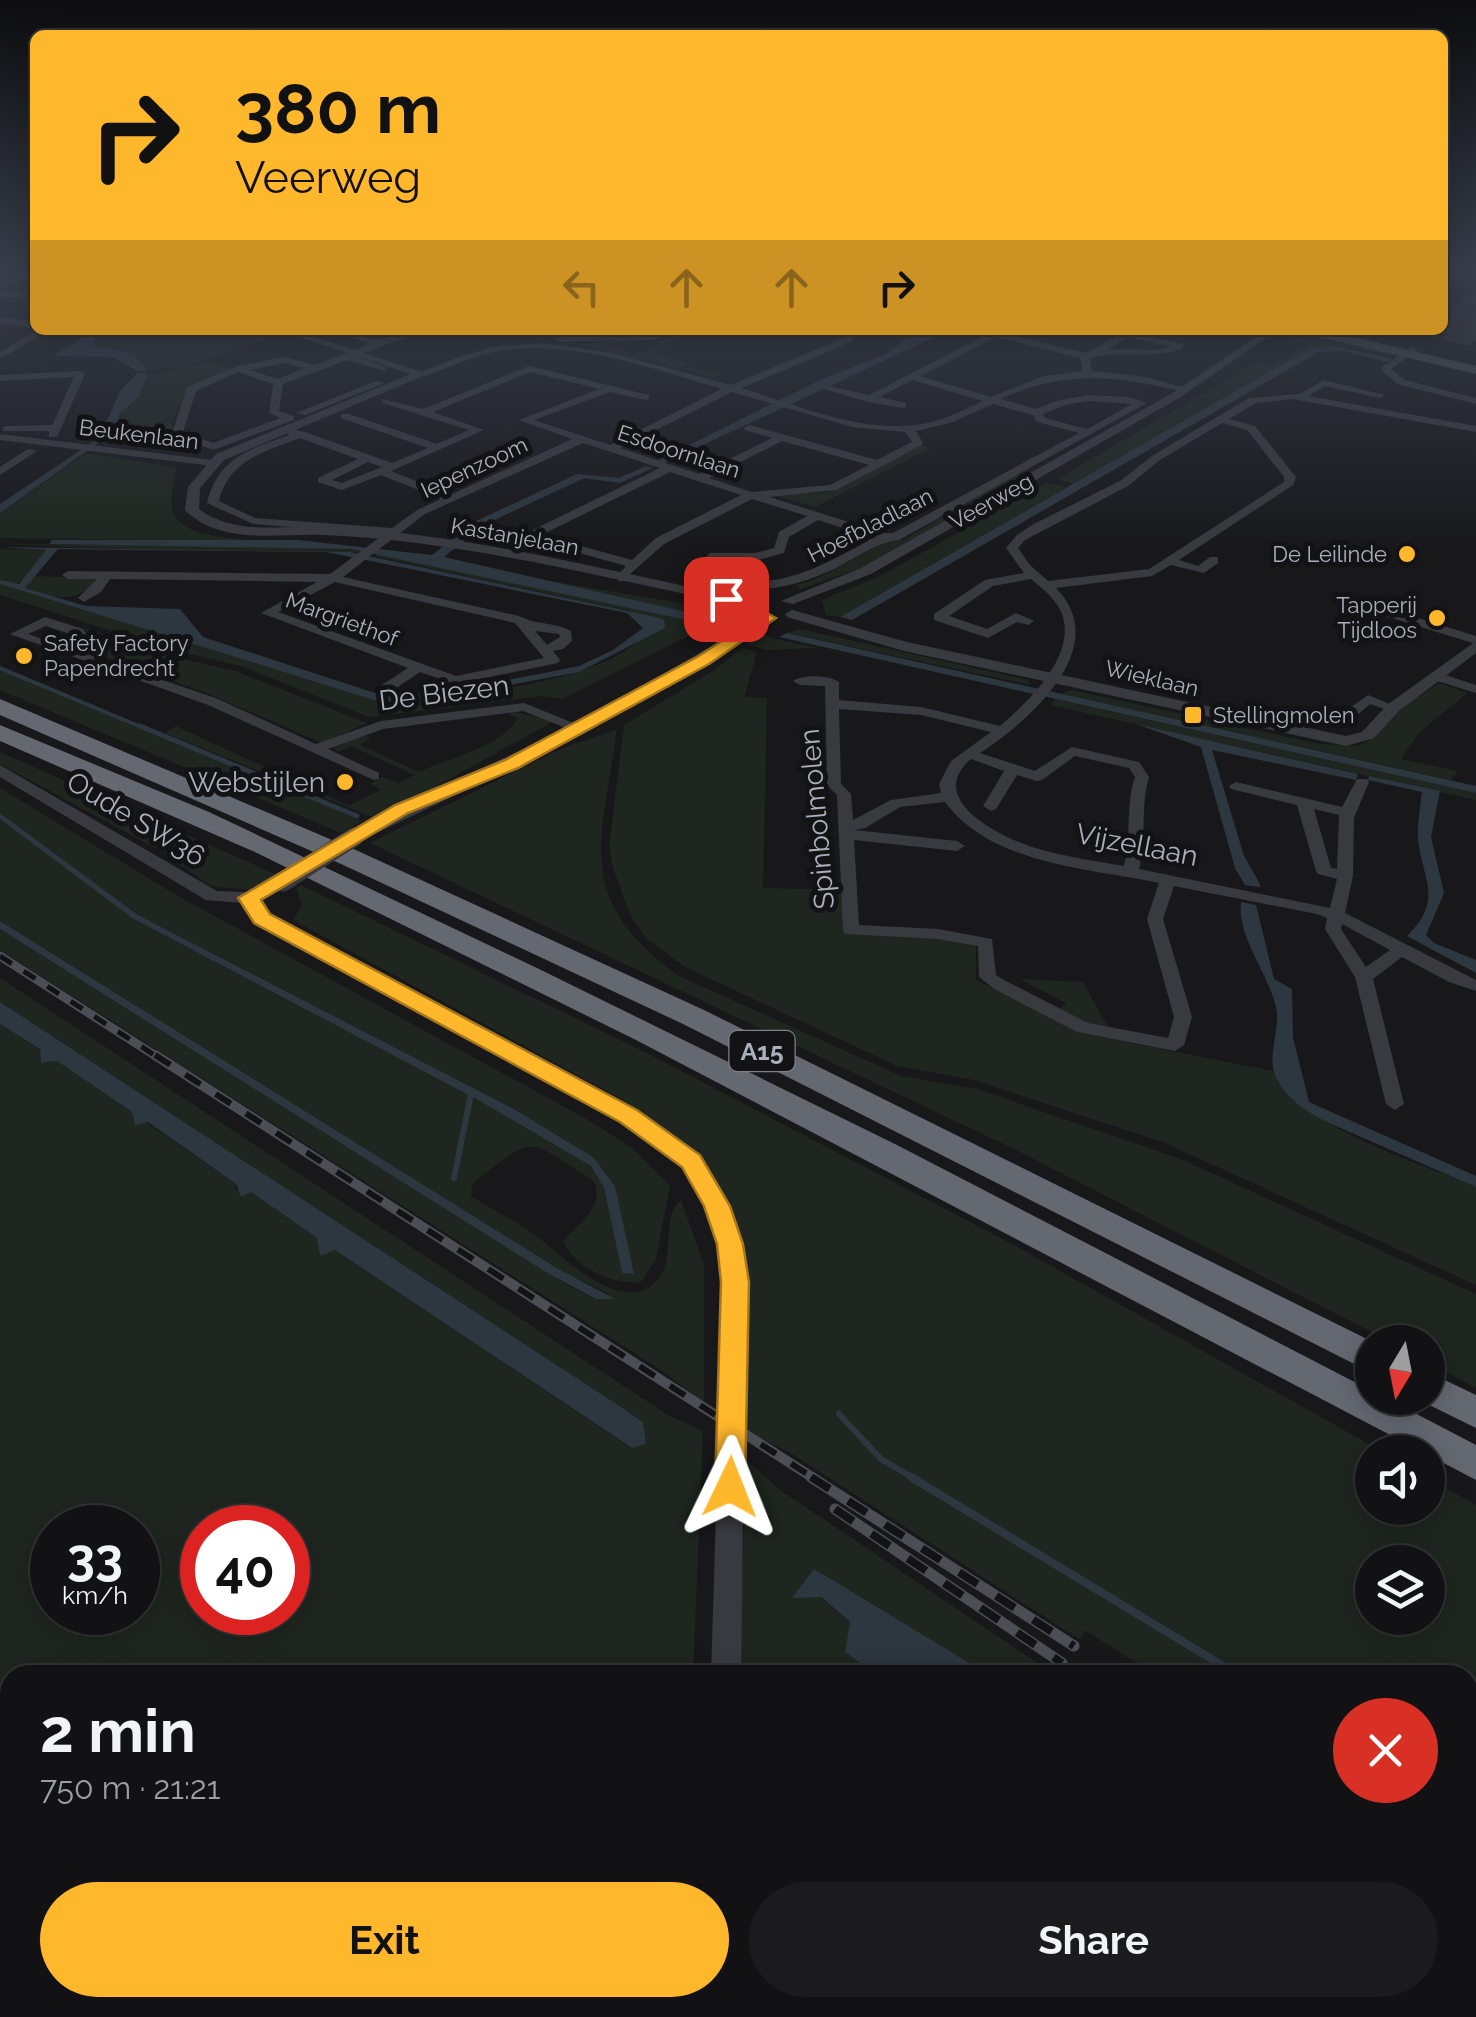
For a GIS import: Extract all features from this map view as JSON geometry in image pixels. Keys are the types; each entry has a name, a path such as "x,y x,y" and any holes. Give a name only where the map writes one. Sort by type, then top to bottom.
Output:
{"highway":[{"name":"A15","path":"0,706 360,860 762,1051 1355,1349"},
{"name":"A15","path":"0,732 350,888 756,1085 1164,1296 1476,1464"},
{"path":"1445,1397 1476,1413"}],"main road":[{"path":"1440,362 1476,367"}],"street":[{"path":"273,362 238,369 196,385 185,399 177,434 214,447 454,362"},
{"path":"292,362 315,368"},
{"path":"238,369 278,382 331,362"},
{"path":"368,362 382,369"},
{"path":"380,362 422,374"},
{"path":"630,362 838,418 908,429 945,424 1040,380 1088,374 1132,376 1187,388"},
{"path":"610,450 789,362"},
{"path":"868,399 941,362"},
{"path":"1086,362 1088,374"},
{"name":"Veerweg","path":"790,608 866,571 1229,362"},
{"path":"1395,362 1385,369 1401,382 1476,400"},
{"path":"425,412 519,370 645,397"},
{"name":"Beukenlaan","path":"0,378 80,374 55,431 0,428"},
{"path":"912,377 997,400 1037,413 1041,420 1087,432"},
{"path":"278,382 274,413 298,418"},
{"path":"1361,408 1401,382"},
{"path":"1304,394 1324,383 1380,395"},
{"name":"Esdoornlaan","path":"610,388 524,420 751,494 832,488 918,443 908,429"},
{"path":"830,389 902,405"},
{"path":"368,458 322,480 342,487 479,430 378,391"},
{"path":"846,830 860,826 896,803 950,797 951,771 1003,731 1043,688 1068,646 1072,624 1048,585 1015,555 1014,542 1044,522 1062,518 1116,487 1253,400 1273,395 1476,429"},
{"name":"Hoefbladlaan","path":"816,516 783,534 780,550 750,559 714,556 690,581 739,590 802,582 882,537 896,537 1142,403 1115,397 1066,400 1037,413"},
{"path":"838,418 905,422 946,415 965,405 980,409"},
{"path":"345,416 438,448"},
{"path":"298,418 300,434 368,458 451,499"},
{"path":"214,463 298,418"},
{"path":"1048,585 1152,572 1291,481 1251,428 1222,420"},
{"path":"749,428 878,464"},
{"name":"Kastanjelaan","path":"269,527 213,503 218,479 244,456 300,434"},
{"name":"Beukenlaan","path":"0,437 214,463"},
{"path":"700,478 781,437"},
{"name":"Iepenzoom","path":"378,546 451,499 580,440"},
{"path":"3,468 32,451"},
{"name":"Kastanjelaan","path":"214,463 194,486 192,510 216,524 269,527 378,546 449,547 621,578 758,613"},
{"path":"516,544 669,468"},
{"path":"621,578 660,541 751,494 882,537"},
{"name":"Kastanjelaan","path":"269,527 292,513 315,522"},
{"path":"531,536 636,565"},
{"name":"Margriethof","path":"68,574 333,578 519,620 527,626 543,624 565,630 567,638 558,646 544,648 553,660 455,680 267,613 333,578 378,546"},
{"path":"1169,561 1200,570 1214,560"},
{"path":"84,598 106,575"},
{"path":"1028,621 1016,616 988,634 939,617 989,583 1036,575"},
{"path":"1363,604 1476,643"},
{"path":"726,1665 735,1282 730,1244 717,1206 691,1161 628,1116 262,918 249,898 283,882 354,837 445,790 511,764 572,725 703,661 758,613 790,608"},
{"name":"Wieklaan","path":"790,608 1043,688 1334,740 1368,735 1393,708 1476,643"},
{"path":"18,634 45,620 78,632 98,660"},
{"path":"527,626 544,648"},
{"path":"3,629 213,702 374,776"},
{"name":"Margriethof","path":"382,691 417,668"},
{"path":"1436,676 1476,689"},
{"name":"Spinbolmolen","path":"800,681 832,682 834,784 844,794 851,930 938,934 986,944 988,977 1000,984 1083,1028 1175,1045 1183,1017 1155,919 1168,878"},
{"path":"1345,718 1368,699 1393,708"},
{"name":"Spinbolmolen","path":"832,704 921,710 1003,731"},
{"name":"De Biezen","path":"315,749 362,729 524,707 572,725"},
{"path":"970,754 1037,777 1072,751 1134,765 1142,777 1135,793 1140,843 1131,871"},
{"name":"Oude SW36","path":"0,770 203,891 227,899 249,898"},
{"path":"992,806 1012,770"},
{"path":"1362,782 1345,812 1341,832 1345,876 1333,928 1364,977 1395,1104"},
{"path":"1236,786 1345,812"},
{"name":"Vijzellaan","path":"950,797 962,814 1004,842 1034,853 1335,914 1398,952 1476,986"},
{"path":"1304,802 1324,871 1345,876"},
{"path":"846,830 957,846"},
{"path":"1364,977 1398,952"}],"shaded area":[{"path":"122,362 140,362 147,370 138,371"},
{"path":"137,362 199,362 185,367 147,370"},
{"path":"210,362 233,369 187,389 171,421 176,442 196,450 100,443 112,433 120,413 137,399 146,375"},
{"path":"692,362 682,367 722,374 714,377 667,365"},
{"path":"866,362 881,362 664,463 657,461 818,381"},
{"path":"1257,362 1272,366 1286,362 1073,484 1057,479"},
{"path":"1286,362 1301,362 852,620 840,617"},
{"path":"138,373 147,373 139,397 120,413 112,433 0,513 0,504 100,437 120,391"},
{"path":"916,444 930,448 815,507 773,495 829,492"},
{"path":"86,453 176,468 172,507 185,526 226,538 264,541 0,538 0,513"},
{"path":"646,466 653,468 620,483 584,478 484,525 444,557 722,620 710,625 351,549 49,544 52,540 298,540 432,555 474,522 577,474 619,478"},
{"path":"1015,474 1023,477 864,567 801,589 795,585 824,575 877,546 905,539"},
{"path":"1047,483 1067,487 840,617 826,615 822,600 880,576"},
{"path":"0,544 316,546 364,551 57,550 129,549"},
{"path":"0,547 349,552 656,617 664,620 665,628 579,672 445,697 380,702 0,584 0,580 19,584 46,550","holes":["58,549 326,552 627,613 643,628 613,650 579,666 446,692 384,696 203,637 180,609 86,606 25,588"]},
{"path":"0,549 47,550 15,585 0,580"},
{"path":"378,553 710,625 563,699 543,696 369,717 241,666 165,648 0,595 0,584 380,702 510,688 578,672 631,647 656,617 374,556"},
{"path":"32,576 99,578 82,593 64,597 24,588"},
{"path":"526,577 710,608 725,615 722,620"},
{"path":"84,628 160,654 235,671 367,723 322,743 204,692 105,657"},
{"path":"800,629 1028,680 1031,685 787,633"},
{"path":"762,633 775,639 1025,692 815,648 765,650 746,644"},
{"path":"787,633 1476,786 1476,793 779,637"},
{"path":"742,648 757,652 744,697 767,698 763,888 845,890 845,932 943,937 976,944 976,980 1081,1033 1273,1071 1288,1092 1335,1127 1476,1187 1476,1285 1165,1143 974,1080 897,1066 685,967 647,939 631,917 609,847 624,725 713,671"},
{"path":"0,668 362,821 341,833 0,690"},
{"path":"1439,683 1467,693 1419,733 1401,759 1458,771 1451,780 1060,694 1072,690 1314,743 1345,746 1370,739"},
{"path":"1055,699 1476,793 1476,800 1050,705"},
{"path":"511,711 554,721 377,819 165,733 176,726 349,806 381,790 370,784 383,777 399,783 414,775 351,746 338,752 333,748 361,734 371,738 360,745 419,772 499,737 518,718 510,715"},
{"path":"1136,724 1358,774 1356,780 1212,750 1244,856 1260,887 1245,885 1235,868 1201,747"},
{"path":"617,729 602,836 602,866 608,893 622,920 645,948 679,976 901,1076 977,1089 1181,1159 1476,1294 1476,1388 1445,1371 1445,1325 1358,1325 1014,1149 370,843 561,749"},
{"path":"0,752 275,874 271,877 277,879 250,890 211,886 164,853 0,764"},
{"path":"1369,776 1440,791 1431,837 1444,893 1426,935 1434,943 1476,960 1476,973 1407,936 1425,912 1428,901 1418,840 1422,792 1368,780"},
{"path":"0,788 178,896 631,1147 670,1185 656,1259 641,1282 607,1278 585,1266 568,1250 563,1241 593,1206 594,1181 542,1149 521,1149 509,1156 472,1184 471,1196 527,1229 602,1285 635,1292 650,1287 662,1273 672,1215 681,1200 704,1265 704,1404 664,1372 0,950 0,929 573,1288 596,1299 609,1294 557,1268 0,921 0,819 132,918 478,1100 591,1166 604,1188 622,1273 615,1186 593,1157 514,1109 138,915 0,813"},
{"path":"0,813 138,915 514,1109 593,1157 615,1186 634,1274 622,1273 604,1188 591,1166 478,1100 132,918 0,819"},
{"path":"301,885 643,1051 1014,1245 1355,1436 1355,1525 1445,1525 1445,1488 1476,1505 1476,1665 1140,1665 1086,1631 1079,1639 792,1454 748,1432 748,1300 743,1241 712,1176 694,1151 625,1101 293,920 302,905 296,888"},
{"path":"1241,902 1256,905 1274,979 1292,989 1293,1038 1309,1102 1476,1176 1476,1187 1329,1123 1286,1092 1273,1069 1276,1007 1248,942"},
{"path":"0,921 557,1268 615,1299 596,1299 549,1274 0,929"},
{"path":"0,978 668,1415 703,1431 693,1665 0,1665 0,1024 40,1049 41,1063 57,1061 236,1184 235,1190 250,1191 317,1238 320,1255 335,1250 631,1448 646,1444 643,1422 0,1002"},
{"path":"1020,979 1083,982 1109,1029 1089,1026 1059,1010 1066,1003"},
{"path":"0,1002 643,1422 646,1444 632,1448 335,1250 320,1256 317,1238 251,1192 241,1197 236,1184 148,1122 135,1125 132,1112 57,1061 41,1063 40,1049 0,1024"},
{"path":"747,1460 780,1490 1041,1665 972,1665 814,1569 820,1597 850,1623 845,1652 863,1665 738,1665"},
{"path":"814,1569 972,1665 863,1665 845,1652 850,1622 821,1597 792,1598"}],"waterway":[{"path":"0,668 146,729"},
{"path":"140,726 357,816"},
{"path":"454,1178 471,1094"},
{"path":"839,1414 881,1459 915,1479"},
{"path":"911,1477 1221,1665"}],"railway":[{"path":"0,956 159,1058"},
{"path":"155,1055 815,1479"},
{"path":"811,1477 1074,1646"},
{"path":"835,1509 1062,1663"}],"place":[{"name":"De Leilinde","path":"1407,554"},
{"name":"Tapperij Tijdloos","path":"1437,618"},
{"name":"Safety Factory Papendrecht","path":"24,656"},
{"name":"Stellingmolen","path":"1193,715"},
{"name":"Webstijlen","path":"345,782"}],"route":[{"path":"726,599 752,604 752,612 767,618 703,661 613,710 511,764 402,809 269,890 249,898 262,918 628,1116 691,1161 717,1206 730,1244 735,1282 730,1487"}]}
